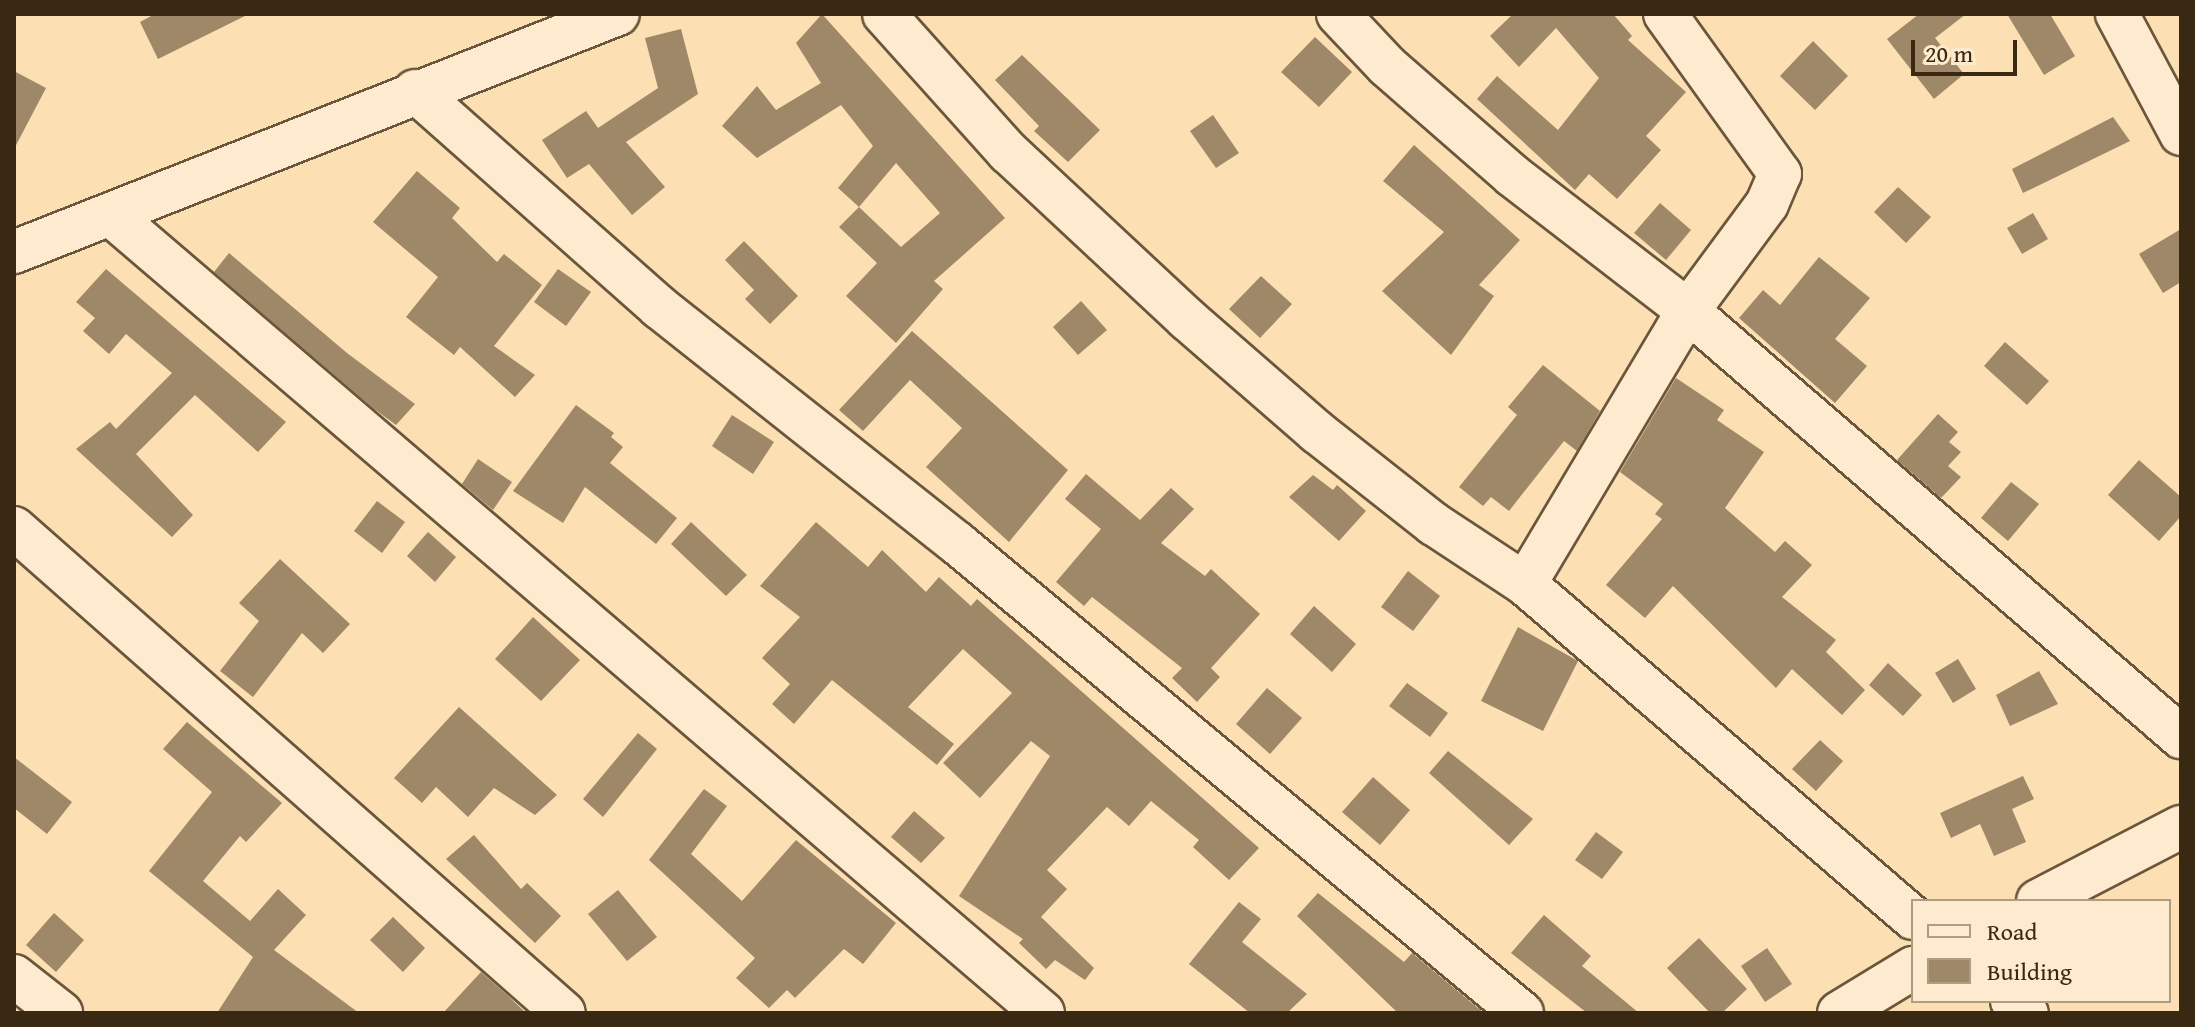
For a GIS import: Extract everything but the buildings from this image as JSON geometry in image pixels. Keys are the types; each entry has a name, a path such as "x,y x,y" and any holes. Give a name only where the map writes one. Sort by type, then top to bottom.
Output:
{"street":[{"path":"14,252 415,91 618,14"},
{"path":"884,14 1008,152 1187,319 1317,432 1434,524 1525,584 1911,916"},
{"path":"1338,14 1387,66 1513,176 1688,311 2181,737"},
{"path":"1525,584 1688,311 1767,204 1780,174 1665,14"},
{"path":"2117,14 2181,134"},
{"path":"415,91 659,307 957,543 1522,1013"},
{"path":"111,215 1043,1013"},
{"path":"14,528 564,1013"},
{"path":"2042,899 2181,827"},
{"path":"1839,1013 1911,969"},
{"path":"14,976 61,1013"}]}
